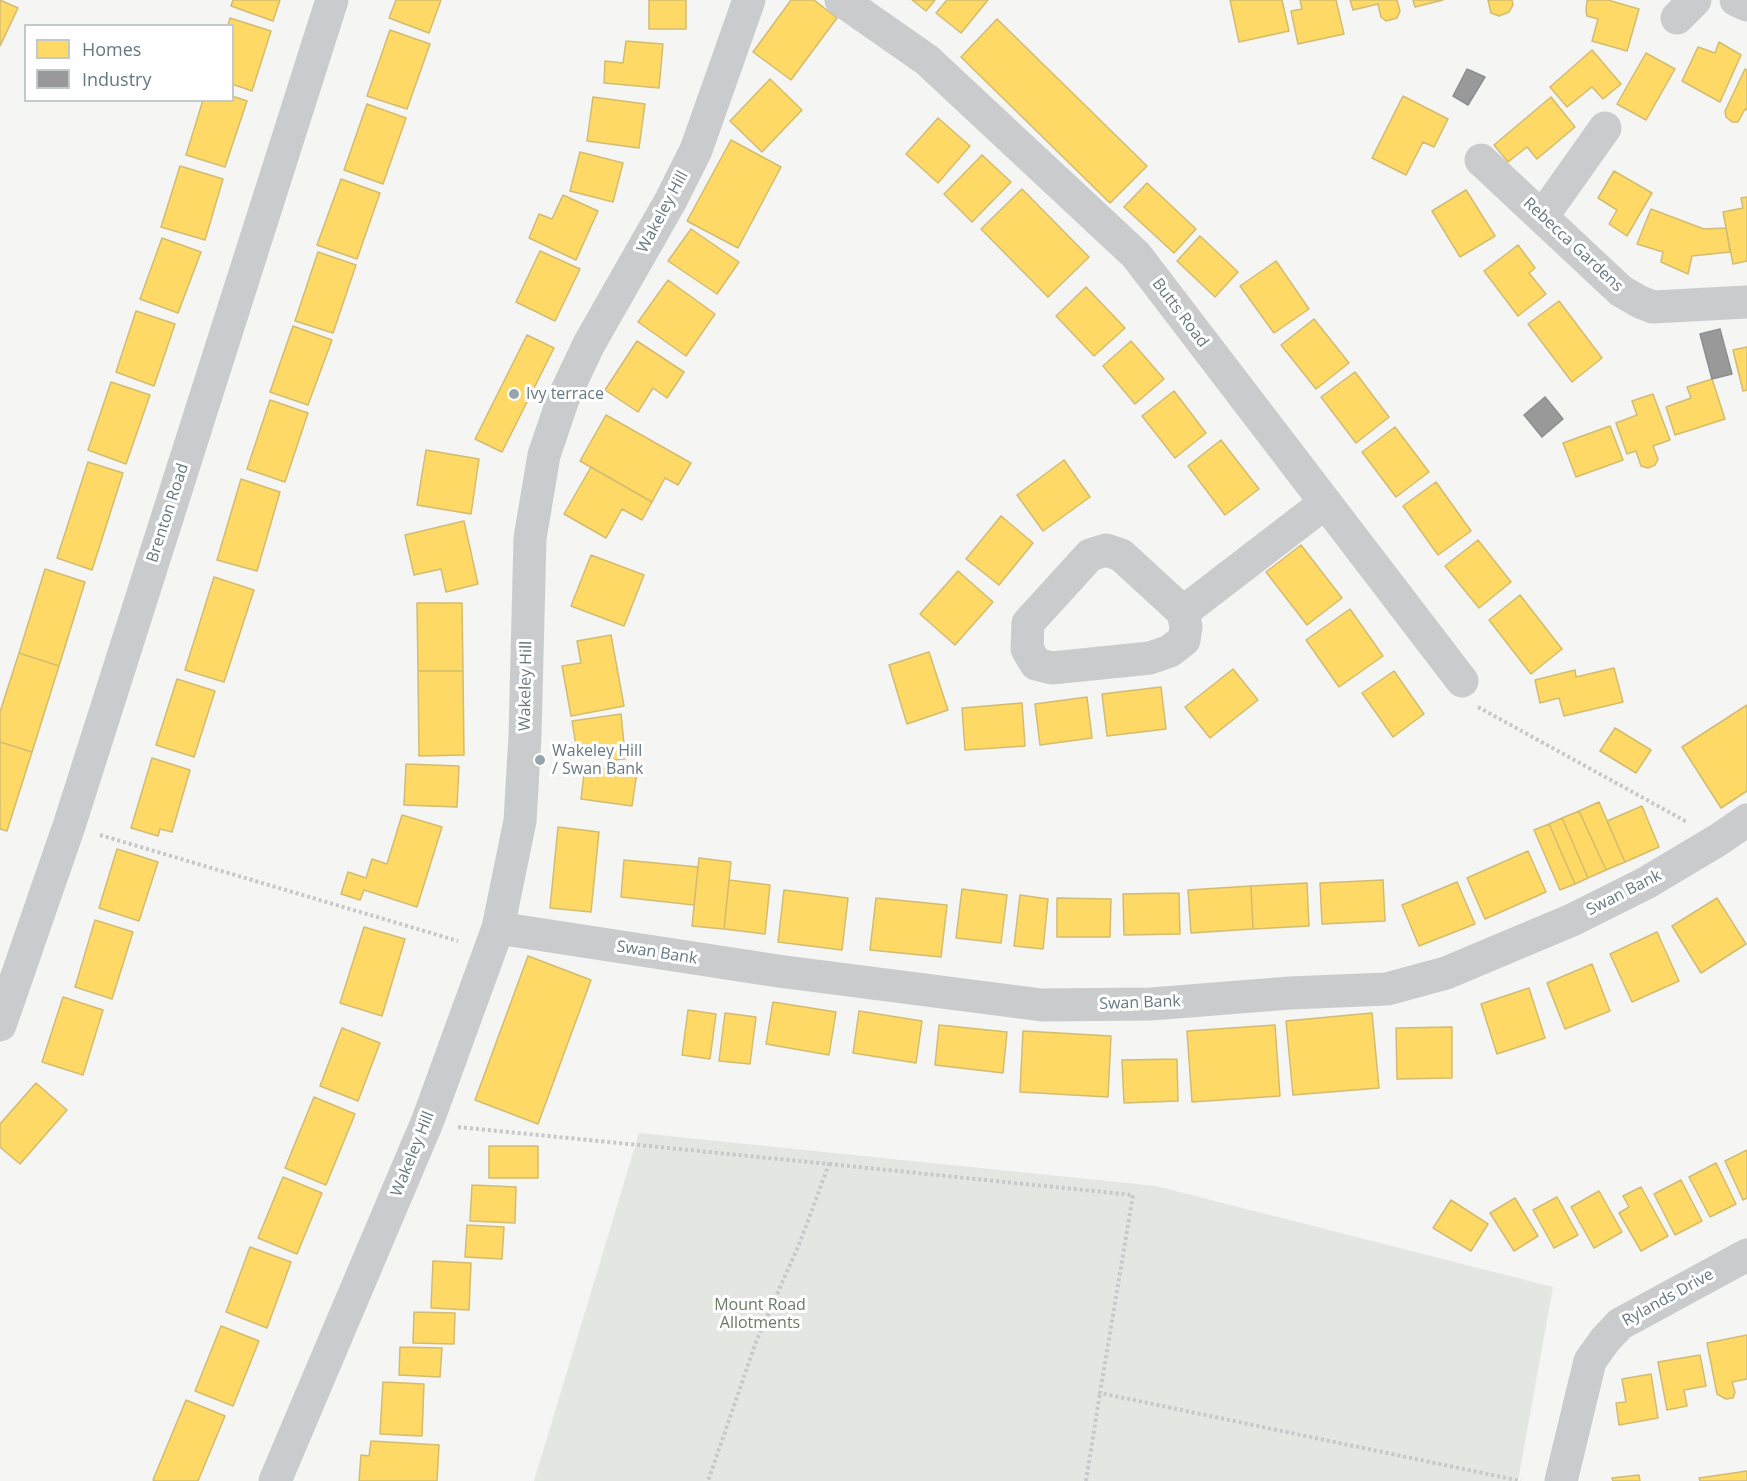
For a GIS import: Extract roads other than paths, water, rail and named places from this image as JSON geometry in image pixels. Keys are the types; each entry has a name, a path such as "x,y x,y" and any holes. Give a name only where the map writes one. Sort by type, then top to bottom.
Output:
{"street":[{"name":"Brenton Road","path":"0,1025 69,826 332,0"},
{"name":"Wakeley Hill","path":"275,1481 428,1120 494,940 520,821 525,736 530,538 544,455 563,399 585,353 671,200 696,150 750,0"},
{"name":"Butts Road","path":"842,0 927,60 1136,255 1462,681"},
{"path":"1736,0 1747,5"},
{"path":"1542,217 1605,128"},
{"name":"Rebecca Gardens","path":"1481,160 1621,291 1653,307 1747,302"},
{"path":"1183,612 1325,503"},
{"path":"1106,550 1121,555 1183,612 1186,627 1185,640 1170,651 1150,658 1052,668 1036,664 1027,649 1028,623 1089,555 1106,550"},
{"name":"Swan Bank","path":"494,940 778,971 1042,1005 1151,1004 1290,993 1387,989 1446,973 1572,920 1646,883 1747,820"},
{"name":"Rylands Drive","path":"1562,1481 1590,1361 1605,1340 1620,1324 1744,1262"}],"place":[{"name":"Ivy terrace","path":"514,394"},
{"name":"Wakeley Hill / Swan Bank","path":"540,760"}],"park label":[{"name":"Mount Road Allotments","path":"760,1314"}]}
